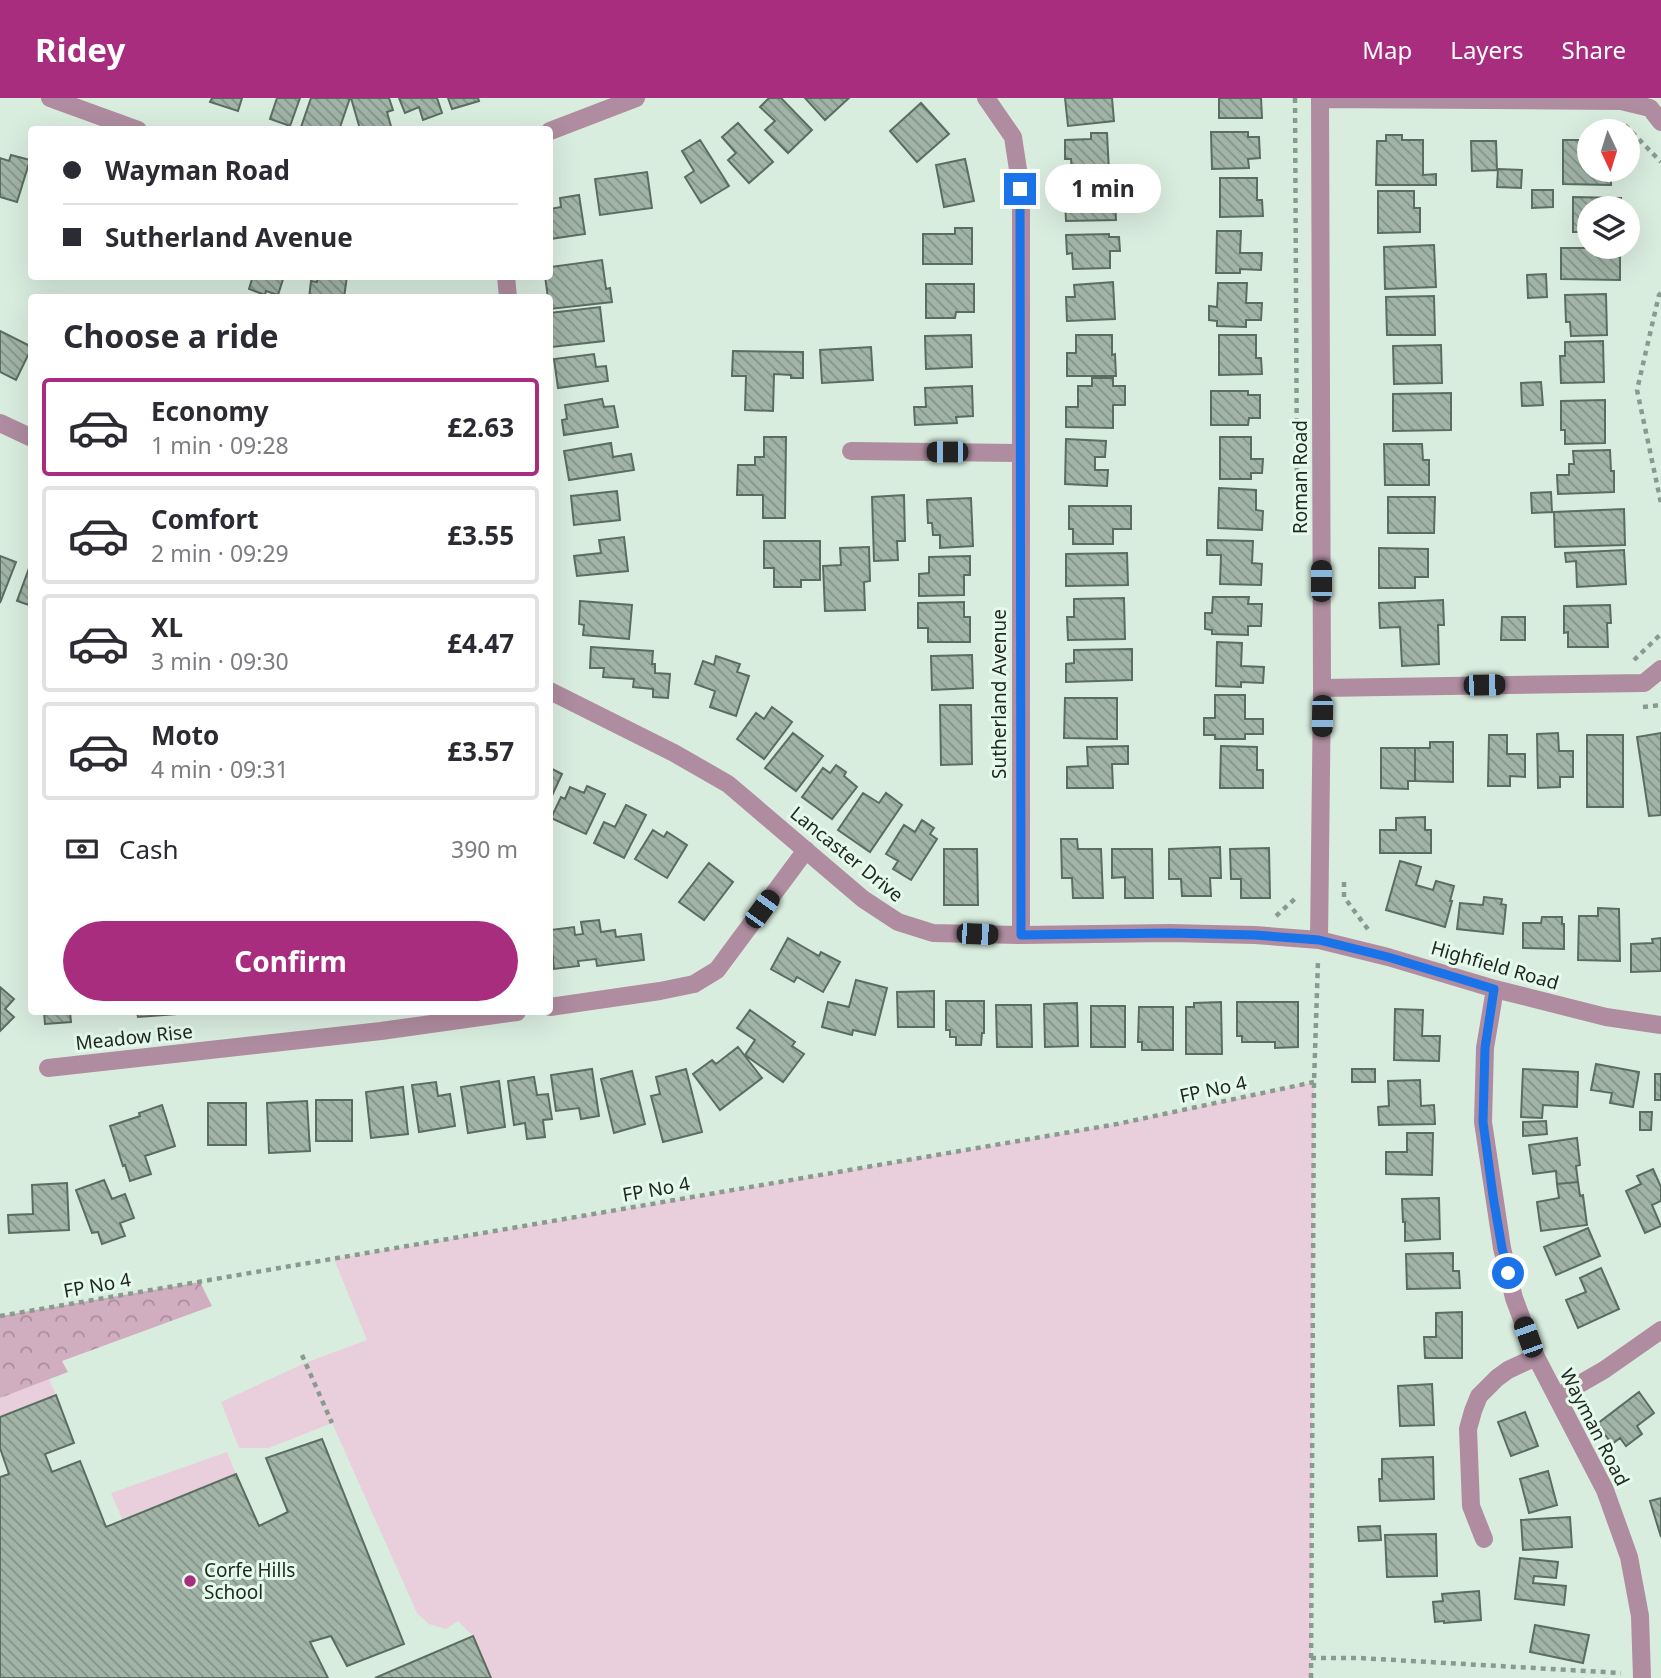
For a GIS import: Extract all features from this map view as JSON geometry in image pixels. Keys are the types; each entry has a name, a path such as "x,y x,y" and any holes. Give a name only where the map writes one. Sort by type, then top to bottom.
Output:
{"street":[{"path":"50,98 127,126"},
{"path":"553,130 636,98"},
{"name":"Sutherland Avenue","path":"986,98 1013,137 1020,189 1021,935"},
{"path":"1320,99 1621,102 1650,108 1661,122"},
{"name":"Roman Road","path":"1319,940 1322,688 1320,99"},
{"path":"0,423 28,436"},
{"path":"851,452 1020,453"},
{"path":"1322,688 1644,683 1661,669"},
{"name":"Lancaster Drive","path":"553,692 674,753 728,784 863,899 898,922 933,933 1170,933 1319,940"},
{"path":"553,1007 694,985 717,970 806,850"},
{"name":"Highfield Road","path":"1319,940 1606,1017 1661,1025"},
{"name":"Wayman Road","path":"1494,989 1485,1048 1483,1122 1502,1248 1514,1298 1535,1357 1605,1490 1629,1557 1640,1616 1642,1676"},
{"name":"Meadow Rise","path":"48,1068 381,1031 496,1015"},
{"path":"1558,1397 1604,1370 1661,1330"},
{"path":"1484,1539 1471,1506 1468,1429 1473,1411 1479,1396 1497,1378 1535,1357"}],"path":[{"path":"1295,98 1297,489"},
{"path":"1602,102 1661,162"},
{"path":"1661,293 1637,390 1661,503"},
{"path":"1344,870 1344,897 1388,957"},
{"path":"1255,935 1299,895"},
{"path":"1311,1678 1314,1082 1319,940"},
{"name":"FP No 4","path":"0,1316 1117,1124 1314,1082"},
{"path":"302,1355 332,1423"},
{"path":"1311,1658 1359,1658 1642,1676"}],"shaded area":[{"path":"1314,1082 1311,1678 491,1678 473,1636 458,1621 446,1629 429,1624 417,1613 332,1423 269,1448 239,1448 221,1402 305,1363 367,1340 334,1259 1117,1124"},
{"path":"49,1379 56,1395 0,1417 0,1398"},
{"path":"227,1452 236,1474 122,1519 111,1493"}],"green space":[{"path":"200,1282 212,1306 62,1361 68,1372 0,1398 0,1316"}],"building":[{"path":"212,98 242,98 238,111 210,102"},
{"path":"277,98 300,98 290,126 270,119"},
{"path":"311,98 350,98 340,126 301,126"},
{"path":"351,98 389,98 393,110 387,112 391,126 359,126"},
{"path":"399,98 437,98 442,113 423,120 419,107 405,113"},
{"path":"448,98 478,98 479,101 452,109"},
{"path":"769,98 781,98 812,130 788,153 765,130 775,121 760,107"},
{"path":"805,98 849,98 825,120"},
{"path":"1065,98 1112,98 1114,121 1068,126"},
{"path":"1219,98 1261,98 1262,118 1219,118"},
{"path":"921,103 949,134 917,162 890,131"},
{"path":"738,123 773,162 749,183 728,160 736,153 722,137"},
{"path":"1211,132 1248,132 1248,137 1259,137 1260,158 1248,159 1249,168 1212,169"},
{"path":"1091,133 1107,133 1109,172 1072,174 1071,159 1065,159 1065,140 1091,139"},
{"path":"1386,135 1402,135 1402,140 1423,140 1423,175 1436,174 1436,185 1376,185 1377,141 1386,141"},
{"path":"700,140 729,186 701,203 685,177 694,171 682,151"},
{"path":"1563,140 1577,140 1577,182 1611,182 1611,185 1563,184"},
{"path":"1471,141 1496,141 1497,170 1472,171"},
{"path":"11,155 28,159 17,202 0,197 0,158 9,161"},
{"path":"965,159 974,201 944,207 936,165"},
{"path":"1498,169 1522,170 1521,188 1497,187"},
{"path":"647,172 652,208 600,215 595,179"},
{"path":"1220,178 1257,178 1257,200 1262,200 1263,216 1220,217"},
{"path":"1122,185 1123,201 1115,201 1116,220 1066,221 1065,199 1075,199 1075,186"},
{"path":"1532,190 1553,190 1553,207 1532,208"},
{"path":"1378,191 1414,191 1414,208 1420,208 1420,232 1378,233"},
{"path":"579,195 585,234 553,239 553,208 561,207 560,198"},
{"path":"1573,197 1577,197 1577,232 1573,232"},
{"path":"955,228 972,228 972,264 923,264 923,234 955,234"},
{"path":"1217,231 1241,231 1240,253 1262,253 1261,270 1240,269 1240,273 1216,273"},
{"path":"1109,234 1109,237 1119,237 1120,251 1110,251 1110,268 1073,269 1072,253 1067,254 1066,235"},
{"path":"1434,245 1436,287 1385,289 1384,247"},
{"path":"1561,248 1577,248 1577,259 1620,259 1620,280 1561,279"},
{"path":"602,260 606,289 610,288 612,302 553,309 553,294 547,294 546,280 553,280 553,267"},
{"path":"1546,274 1547,297 1528,298 1527,275"},
{"path":"252,280 283,280 278,294 266,291 262,294 249,289"},
{"path":"346,280 345,294 309,294 311,281"},
{"path":"1113,282 1115,319 1067,321 1066,297 1075,297 1074,285"},
{"path":"1218,283 1247,283 1246,303 1262,303 1261,320 1246,320 1246,327 1217,326 1217,321 1209,320 1209,306 1217,307"},
{"path":"926,284 974,284 974,312 956,312 955,318 926,318"},
{"path":"1606,294 1607,335 1571,336 1570,322 1566,322 1565,295"},
{"path":"1434,296 1435,335 1387,335 1386,297"},
{"path":"600,307 604,341 553,347 553,313"},
{"path":"0,331 28,345 28,355 16,380 0,372"},
{"path":"971,335 972,367 926,369 925,336"},
{"path":"1076,335 1112,335 1116,376 1067,376 1067,353 1076,353"},
{"path":"1219,335 1256,335 1256,358 1261,358 1262,374 1219,375"},
{"path":"1603,341 1604,382 1561,383 1560,356 1565,356 1565,342"},
{"path":"1441,345 1442,383 1394,384 1393,346"},
{"path":"871,347 873,380 822,383 820,350"},
{"path":"733,351 803,352 803,378 774,374 773,411 745,410 746,376 732,376"},
{"path":"594,354 596,367 606,366 608,381 558,388 554,359"},
{"path":"1092,378 1113,378 1113,386 1125,386 1125,405 1113,405 1113,428 1066,427 1066,407 1078,407 1078,386 1092,386"},
{"path":"1541,382 1543,405 1522,406 1521,383"},
{"path":"972,386 973,416 956,417 957,423 915,425 914,407 926,407 925,388"},
{"path":"1211,391 1248,391 1248,395 1260,395 1260,418 1249,418 1248,425 1211,425"},
{"path":"1451,393 1451,430 1393,431 1393,394"},
{"path":"602,399 604,407 614,406 618,427 564,435 562,420 567,419 565,405"},
{"path":"1605,400 1605,443 1565,444 1565,430 1561,430 1561,401"},
{"path":"764,437 786,437 785,518 763,518 763,495 737,495 738,465 755,465 755,457 764,457"},
{"path":"1220,437 1251,437 1251,459 1263,459 1262,473 1251,473 1251,479 1220,479"},
{"path":"1066,439 1106,441 1105,457 1095,457 1095,470 1108,470 1107,486 1065,484"},
{"path":"611,443 613,457 631,454 634,470 569,480 564,451"},
{"path":"1384,444 1422,444 1423,460 1429,460 1429,485 1385,485"},
{"path":"1610,450 1614,492 1558,494 1557,475 1569,475 1569,464 1574,464 1573,451"},
{"path":"1219,488 1256,490 1256,510 1263,511 1262,530 1218,528"},
{"path":"617,491 620,520 574,525 571,496"},
{"path":"1551,492 1552,512 1532,513 1531,493"},
{"path":"904,495 905,541 897,541 898,560 874,561 872,497"},
{"path":"1388,497 1435,497 1434,533 1388,533"},
{"path":"971,498 973,546 940,548 940,535 933,535 932,523 928,523 927,500"},
{"path":"1069,506 1131,506 1131,529 1113,529 1113,544 1073,544 1073,529 1069,529"},
{"path":"1624,509 1625,545 1555,547 1554,512"},
{"path":"624,537 628,571 577,576 574,556 601,553 599,540"},
{"path":"1207,540 1253,541 1252,563 1262,564 1261,585 1220,584 1221,555 1207,555"},
{"path":"764,541 820,541 820,580 801,580 801,587 774,587 774,568 764,568"},
{"path":"869,547 870,581 864,582 865,610 825,611 823,566 841,565 840,548"},
{"path":"1379,548 1428,549 1428,577 1415,577 1415,588 1379,588"},
{"path":"1624,550 1626,584 1577,587 1576,561 1566,562 1565,553"},
{"path":"1127,553 1128,585 1066,586 1066,554"},
{"path":"0,556 16,562 0,603"},
{"path":"970,556 970,575 964,575 964,595 919,596 919,574 929,573 929,557"},
{"path":"28,571 28,605 17,601"},
{"path":"1213,597 1249,597 1248,604 1262,604 1261,626 1248,626 1248,635 1212,634 1212,630 1205,629 1205,613 1212,613"},
{"path":"1124,598 1125,639 1068,640 1067,617 1074,617 1074,599"},
{"path":"1443,600 1444,625 1438,625 1439,664 1402,666 1400,627 1380,628 1379,603"},
{"path":"580,601 632,605 629,639 583,635 584,625 579,624"},
{"path":"964,602 964,617 970,617 970,642 928,642 928,628 918,628 918,603"},
{"path":"1610,605 1611,623 1607,623 1608,647 1568,647 1568,632 1564,633 1564,606"},
{"path":"1502,617 1525,617 1525,640 1501,640"},
{"path":"1217,642 1242,643 1241,666 1264,667 1263,683 1241,682 1241,687 1216,686"},
{"path":"591,647 653,651 652,664 655,664 655,673 670,674 668,698 653,697 653,689 633,687 634,679 603,677 604,668 590,668"},
{"path":"1132,649 1132,680 1066,682 1066,664 1074,663 1074,650"},
{"path":"972,655 973,688 932,690 931,656"},
{"path":"716,656 740,664 737,672 749,676 736,716 710,707 715,691 695,684 703,661 714,665"},
{"path":"1215,695 1245,695 1245,719 1263,719 1263,734 1245,734 1245,739 1215,739 1215,735 1204,735 1204,718 1215,718"},
{"path":"1065,698 1117,698 1117,739 1064,738"},
{"path":"940,705 971,705 972,764 941,765"},
{"path":"772,707 792,722 764,759 737,739 756,713 764,719"},
{"path":"793,733 823,756 796,791 765,768"},
{"path":"1558,733 1559,751 1573,751 1573,777 1560,777 1560,787 1538,788 1537,734"},
{"path":"1661,733 1661,815 1649,816 1637,737"},
{"path":"1489,735 1507,735 1507,754 1525,754 1525,777 1510,776 1510,786 1488,786"},
{"path":"1587,735 1623,735 1623,807 1587,807"},
{"path":"1430,742 1453,742 1453,782 1415,781 1415,748 1430,748"},
{"path":"1128,746 1128,764 1112,764 1113,788 1067,788 1067,767 1088,766 1087,747"},
{"path":"1221,746 1257,747 1257,770 1263,770 1263,788 1220,788"},
{"path":"1381,748 1415,748 1415,781 1408,781 1408,789 1381,788"},
{"path":"836,765 846,772 844,776 857,787 832,819 802,797 823,768 830,773"},
{"path":"553,770 562,774 553,794"},
{"path":"587,786 605,794 586,834 553,819 561,797 565,799 570,787 584,793"},
{"path":"863,793 879,803 886,793 902,805 870,852 838,830"},
{"path":"626,805 646,815 624,858 594,843 604,822 615,827"},
{"path":"1425,817 1425,830 1431,830 1431,853 1380,853 1380,830 1396,830 1396,818"},
{"path":"922,820 934,828 930,834 937,839 911,880 893,869 898,861 886,854 904,825 915,832"},
{"path":"653,830 664,837 667,832 687,845 667,878 635,859"},
{"path":"1061,839 1077,839 1078,849 1101,849 1103,898 1073,898 1072,878 1062,878"},
{"path":"1220,847 1221,878 1210,878 1211,896 1182,896 1181,879 1169,879 1169,849"},
{"path":"1269,848 1270,898 1241,898 1241,879 1231,879 1230,849"},
{"path":"944,849 977,849 978,905 944,905"},
{"path":"1112,849 1152,849 1153,898 1125,898 1125,877 1112,878"},
{"path":"1400,861 1421,867 1416,885 1433,890 1436,881 1454,886 1445,927 1386,910"},
{"path":"709,863 733,882 704,920 679,902"},
{"path":"1484,897 1502,899 1501,904 1506,905 1503,934 1457,929 1460,903 1483,905"},
{"path":"1598,908 1619,909 1620,961 1578,960 1579,916 1598,916"},
{"path":"1542,917 1562,917 1564,949 1523,948 1523,923 1541,923"},
{"path":"599,920 601,932 615,930 616,937 641,934 644,960 597,966 596,959 578,961 579,966 554,969 553,930 574,927 575,935 583,934 581,922"},
{"path":"788,938 819,956 821,952 840,962 823,992 797,977 794,982 771,969"},
{"path":"1661,938 1661,971 1631,972 1631,944 1653,943 1652,939"},
{"path":"856,980 887,988 875,1035 853,1030 852,1035 822,1027 828,1002 849,1007"},
{"path":"0,987 14,999 5,1009 14,1017 0,1031"},
{"path":"934,991 934,1027 898,1027 897,992"},
{"path":"946,1001 984,1001 984,1033 981,1045 956,1045 956,1037 950,1037 950,1030 946,1030"},
{"path":"1221,1002 1222,1054 1186,1054 1186,1007 1194,1007 1194,1003"},
{"path":"1237,1002 1298,1002 1298,1047 1275,1048 1275,1042 1242,1042 1242,1036 1237,1036"},
{"path":"1077,1003 1078,1046 1045,1047 1044,1004"},
{"path":"996,1005 1031,1005 1032,1047 997,1047"},
{"path":"1091,1006 1125,1006 1125,1047 1091,1047"},
{"path":"1139,1007 1173,1007 1173,1050 1142,1050 1142,1042 1138,1042"},
{"path":"1395,1009 1423,1010 1422,1036 1440,1036 1439,1061 1394,1060"},
{"path":"750,1010 795,1042 792,1046 804,1054 783,1082 745,1055 755,1040 737,1028"},
{"path":"44,1015 70,1015 71,1022 45,1024"},
{"path":"738,1047 762,1078 720,1110 693,1074 712,1060 716,1064"},
{"path":"1596,1064 1639,1072 1633,1107 1610,1103 1612,1093 1591,1090"},
{"path":"592,1069 599,1116 581,1119 579,1108 556,1111 551,1075"},
{"path":"686,1069 702,1132 663,1142 651,1096 660,1094 656,1077"},
{"path":"1352,1069 1375,1069 1375,1082 1352,1082"},
{"path":"1523,1069 1578,1072 1577,1107 1543,1105 1542,1118 1521,1117"},
{"path":"632,1071 645,1124 614,1133 601,1079"},
{"path":"1655,1074 1661,1074 1661,1100 1655,1100"},
{"path":"534,1077 537,1095 548,1094 552,1119 543,1120 545,1137 527,1139 525,1123 514,1125 508,1081"},
{"path":"1420,1080 1421,1106 1434,1105 1435,1124 1379,1125 1378,1107 1389,1106 1388,1081"},
{"path":"499,1081 505,1127 468,1133 461,1087"},
{"path":"436,1082 438,1096 450,1094 455,1126 419,1132 412,1085"},
{"path":"403,1087 408,1134 371,1138 366,1092"},
{"path":"316,1100 352,1100 352,1141 316,1141"},
{"path":"307,1101 310,1151 269,1153 267,1103"},
{"path":"208,1103 246,1103 246,1145 208,1145"},
{"path":"162,1105 175,1146 145,1156 151,1174 130,1181 110,1126"},
{"path":"1640,1112 1652,1112 1651,1130 1640,1130"},
{"path":"1546,1121 1547,1134 1523,1136 1523,1122"},
{"path":"1407,1133 1433,1133 1432,1175 1386,1174 1386,1152 1407,1152"},
{"path":"1577,1138 1580,1165 1576,1166 1578,1182 1557,1184 1556,1171 1533,1174 1529,1145"},
{"path":"1653,1169 1661,1187 1661,1201 1652,1205 1661,1226 1645,1233 1626,1191 1641,1184 1637,1176"},
{"path":"104,1180 112,1199 125,1194 134,1218 120,1223 125,1236 102,1244 98,1232 92,1233 76,1190"},
{"path":"1578,1182 1580,1196 1583,1195 1587,1225 1541,1231 1537,1202 1559,1198 1557,1184"},
{"path":"67,1183 69,1230 9,1233 8,1215 33,1214 32,1185"},
{"path":"1439,1198 1440,1239 1405,1241 1402,1199"},
{"path":"1588,1228 1600,1256 1556,1275 1544,1247"},
{"path":"1453,1253 1453,1271 1459,1271 1460,1288 1407,1289 1406,1254"},
{"path":"1601,1268 1619,1309 1578,1328 1566,1300 1586,1292 1580,1278"},
{"path":"1462,1312 1462,1358 1425,1358 1424,1337 1436,1337 1436,1313"},
{"path":"1432,1384 1434,1425 1400,1426 1398,1386"},
{"path":"1639,1392 1654,1413 1637,1426 1642,1434 1626,1446 1620,1438 1612,1444 1597,1424"},
{"name":"Corfe Hills School","path":"56,1395 74,1443 45,1454 52,1472 80,1461 106,1527 236,1474 259,1526 288,1512 266,1458 322,1439 404,1644 347,1666 331,1636 310,1642 328,1678 0,1678 0,1477 9,1474 0,1448 0,1417"},
{"path":"1525,1412 1538,1446 1511,1456 1498,1422"},
{"path":"1433,1457 1434,1499 1380,1501 1382,1459"},
{"path":"1548,1471 1557,1505 1529,1513 1520,1479"},
{"path":"1661,1498 1661,1537 1650,1501"},
{"path":"1570,1517 1572,1547 1523,1550 1521,1520"},
{"path":"1380,1526 1381,1540 1359,1541 1358,1527"},
{"path":"1436,1534 1437,1576 1387,1577 1385,1535"},
{"path":"1520,1558 1558,1562 1556,1578 1534,1576 1533,1583 1566,1586 1564,1605 1515,1599"},
{"path":"1479,1591 1481,1620 1435,1622 1433,1602 1443,1601 1442,1594"},
{"path":"1535,1625 1589,1635 1583,1663 1530,1652"},
{"path":"473,1636 491,1678 375,1678"}],"place":[{"name":"Corfe Hills School","path":"190,1581"}],"route":[{"path":"1020,189 1021,935 1170,933 1319,940 1388,957 1494,989 1485,1048 1483,1122 1493,1196 1508,1273"}]}
